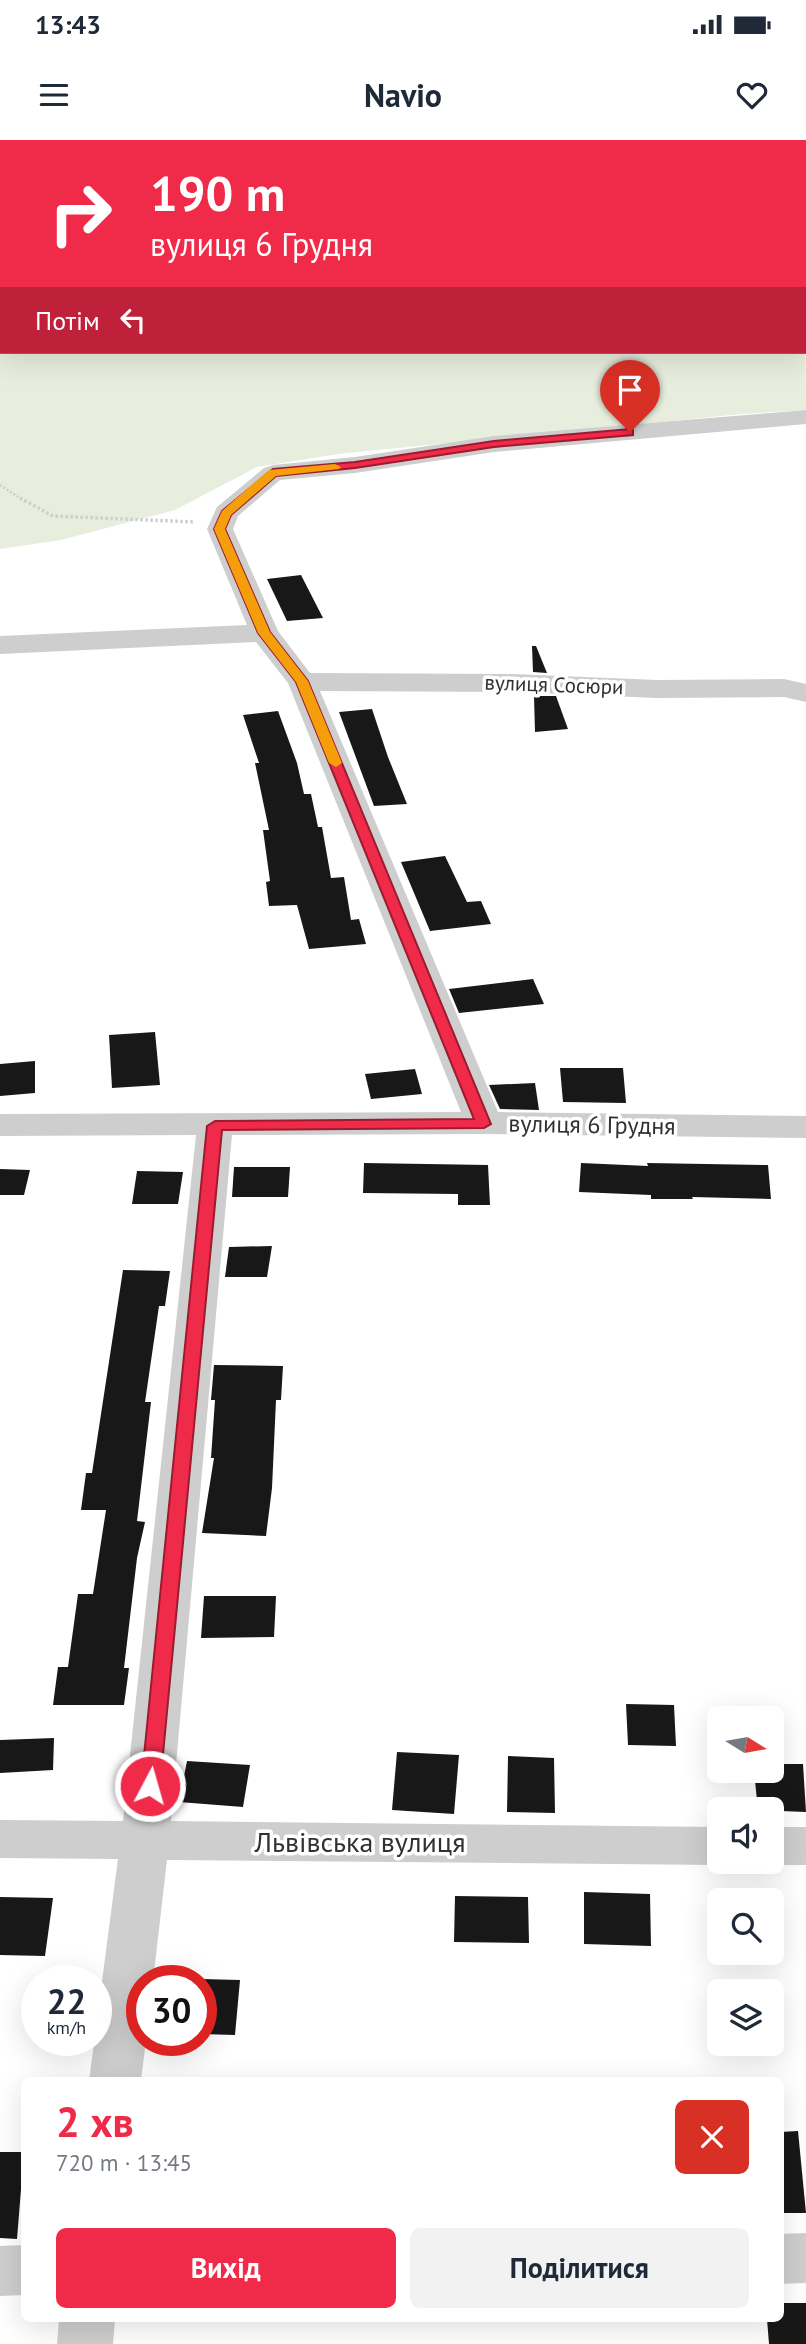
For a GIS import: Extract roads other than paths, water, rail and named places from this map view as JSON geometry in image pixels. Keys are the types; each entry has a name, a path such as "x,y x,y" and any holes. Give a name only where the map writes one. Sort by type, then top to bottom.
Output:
{"street":[{"path":"484,1124 302,681 264,633 220,529 226,513 273,473 355,465 494,444 806,417"},
{"path":"0,645 264,633"},
{"name":"вулиця Сосюри","path":"302,681 513,683 657,689 784,688 806,693"},
{"name":"вулиця 6 Грудня","path":"0,1125 484,1124 806,1127"},
{"path":"115,2077 145,1841 215,1126"},
{"name":"Львівська вулиця","path":"0,1839 707,1846"},
{"path":"784,1846 806,1846"},
{"path":"784,2259 806,2258"},
{"path":"0,2270 21,2270"},
{"path":"85,2344 87,2322"}]}
